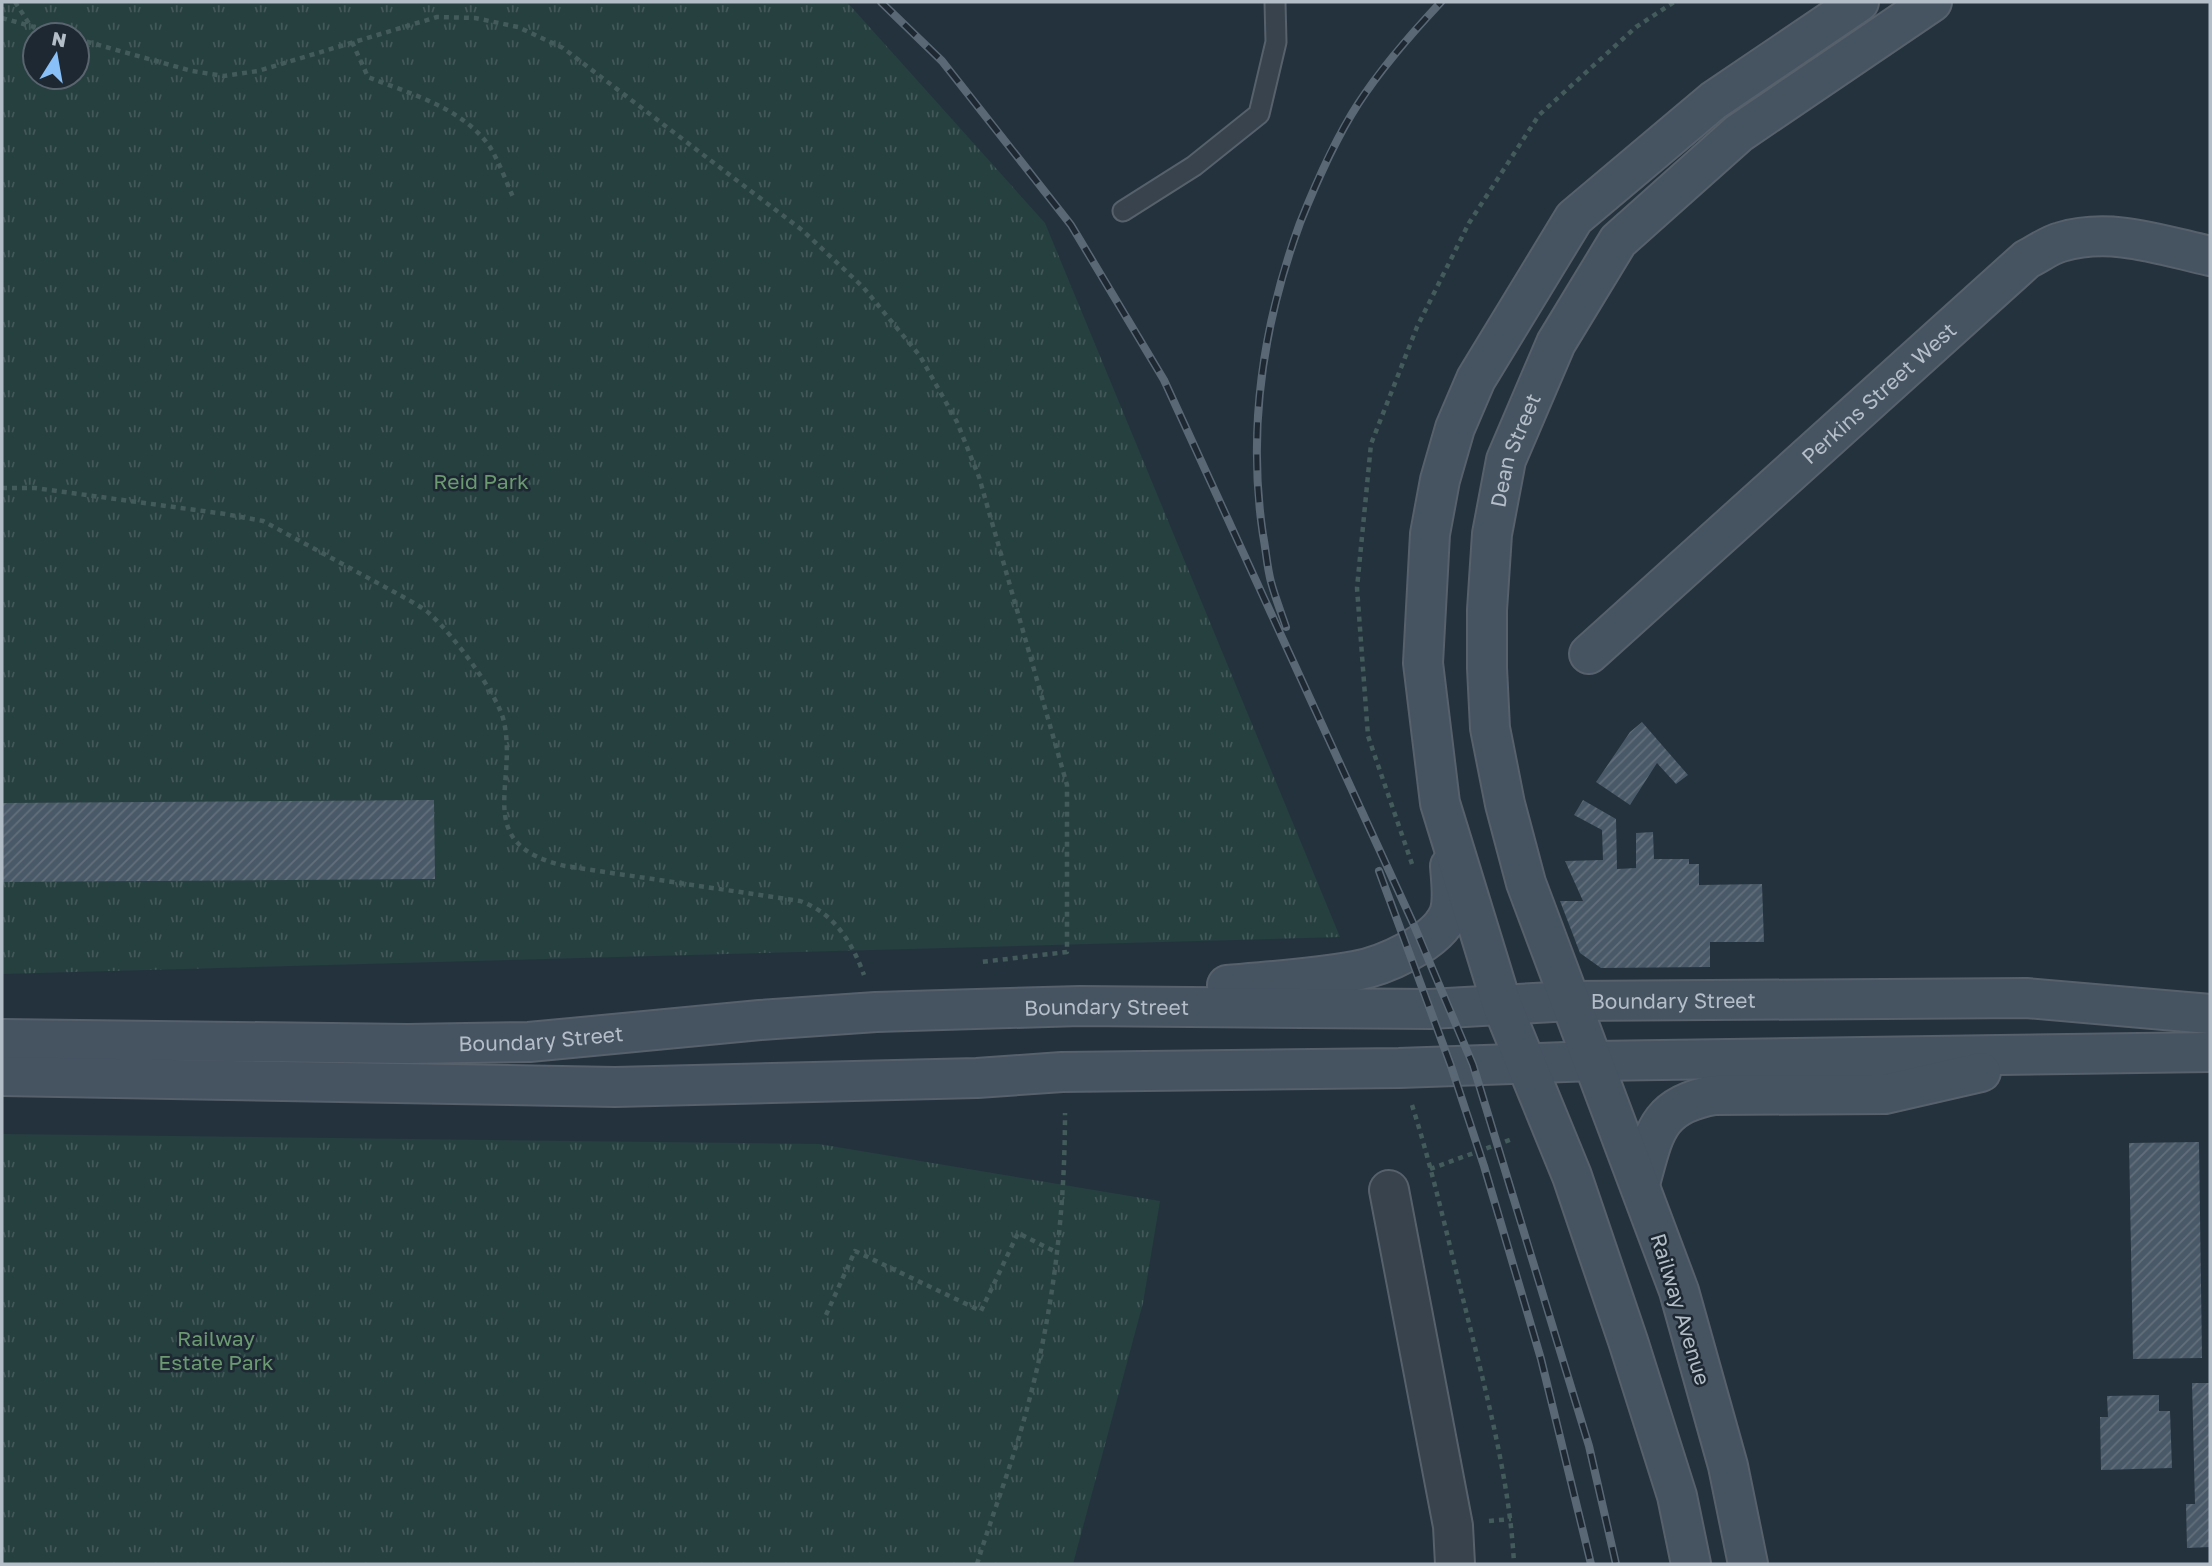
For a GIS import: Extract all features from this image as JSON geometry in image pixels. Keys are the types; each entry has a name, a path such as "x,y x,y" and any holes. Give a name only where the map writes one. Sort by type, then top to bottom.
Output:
{"main road":[{"path":"1691,1564 1677,1496 1628,1341 1572,1176 1502,1005 1440,803 1423,663 1430,534 1440,480 1455,428 1476,379 1574,218 1713,101 1859,2"},
{"name":"Dean Street","path":"1594,1061 1526,883 1505,804 1490,728 1487,610 1492,534 1506,460 1556,342 1618,241 1739,133 1932,2"},
{"name":"Perkins Street West","path":"1589,654 2027,260 2058,242 2091,236 2121,236 2210,256"},
{"path":"1034,1007 1356,971 1391,960 1429,938 1449,914 1451,890 1448,829"},
{"name":"Boundary Street","path":"2,1039 408,1044 529,1042 760,1020 1034,1007 1430,1009 1570,1001 2026,998 2210,1014"},
{"name":"Boundary Street","path":"2,1076 615,1087 977,1078 1062,1072 2210,1052"},
{"path":"1640,1184 1657,1130 1676,1107 1692,1099 1714,1096 1885,1094 2058,1054"},
{"name":"Railway Avenue","path":"1594,1061 1679,1291 1727,1466 1748,1564"}],"street":[{"path":"1389,1190 1453,1526 1455,1564"}],"lane":[{"path":"1123,211 1194,166 1259,114 1276,42 1275,2"}],"path":[{"path":"15,2 27,21"},
{"path":"91,43 192,71 224,76 258,71 437,17 475,18 517,27 563,48 802,230 863,287 920,356 957,422 979,477 1067,785 1068,952 981,962"},
{"path":"2,18 21,23"},
{"path":"352,42 368,77 438,105 468,124 490,148 513,197"},
{"path":"2,488 48,490 225,514 263,522 409,600 429,613 444,628 497,702 504,719 506,736 504,812 507,830 525,850 551,863 565,866 800,901 816,906 840,929 849,942 860,965 876,1013"},
{"path":"1399,1068 1430,1170 1482,1377 1512,1521 1514,1564"},
{"path":"977,1564 1030,1399 1044,1336 1065,1160 1065,1114"},
{"path":"1430,1170 1512,1139"},
{"path":"826,1315 855,1251 981,1311 1018,1233 1056,1252"}],"green space":[{"name":"Reid Park","path":"2,2 847,2 1045,223 1340,937 2,974"},
{"name":"Railway Estate Park","path":"2,1134 819,1144 1160,1201 1143,1303 1073,1564 2,1564"}],"building":[{"path":"1642,722 1688,775 1676,784 1657,763 1630,805 1596,782 1630,732"},
{"path":"434,800 435,879 2,882 2,803"},
{"path":"1583,800 1616,819 1617,869 1636,868 1636,833 1653,832 1654,859 1689,859 1689,864 1699,864 1699,885 1762,884 1764,942 1710,942 1710,967 1601,968 1580,953 1560,901 1583,901 1565,861 1603,860 1602,830 1574,815"},
{"path":"2199,1142 2202,1358 2133,1359 2129,1143"},
{"path":"2192,1383 2210,1383 2210,1547 2187,1548 2186,1504 2195,1504"},
{"path":"2159,1395 2159,1411 2170,1411 2172,1468 2101,1470 2100,1417 2108,1417 2107,1396"}],"railway":[{"path":"881,2 942,61 1071,225 1164,380 1413,923 1473,1065 1589,1446 1616,1564"},
{"path":"1286,627 1268,570 1258,495 1258,416 1276,299 1300,223 1341,133 1377,77 1441,2"},
{"path":"1379,871 1451,1066 1484,1166 1541,1359 1591,1564"}]}
